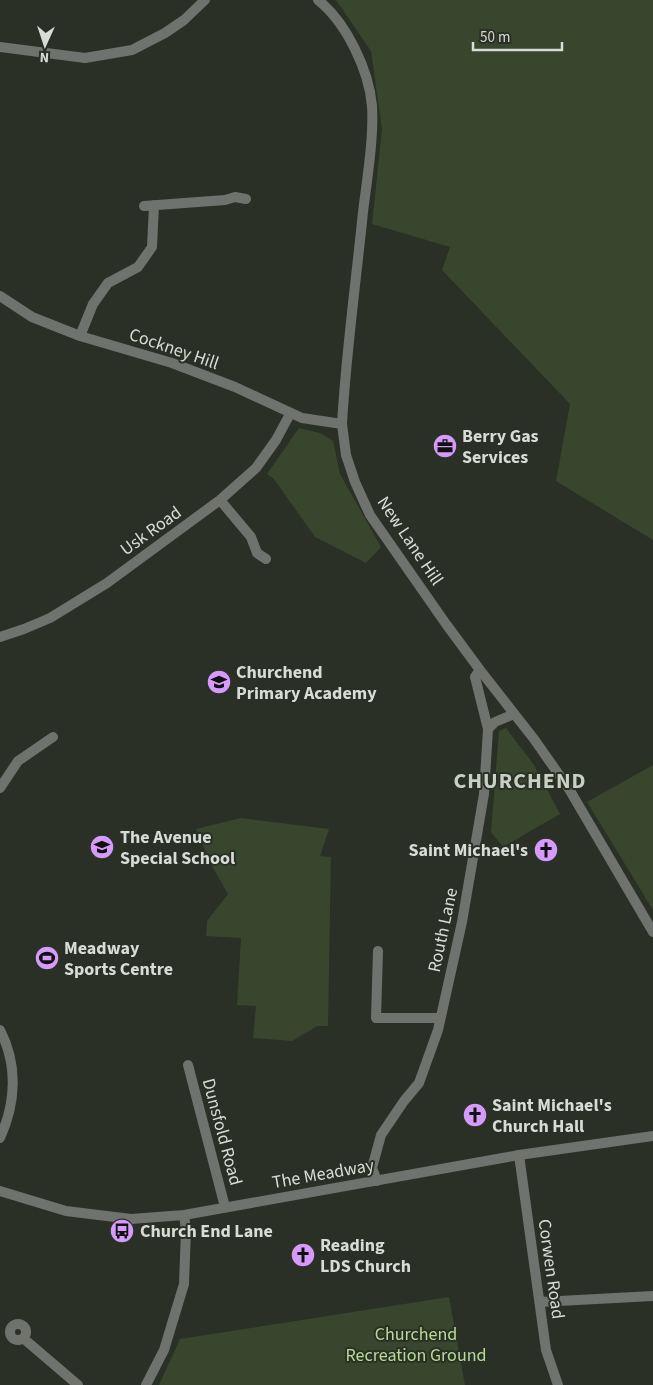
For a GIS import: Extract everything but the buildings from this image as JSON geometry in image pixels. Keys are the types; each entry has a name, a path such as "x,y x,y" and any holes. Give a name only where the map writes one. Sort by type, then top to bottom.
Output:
{"street":[{"path":"0,47 85,58 132,50 165,33 205,0"},
{"name":"New Lane Hill","path":"318,0 329,9 355,48 368,83 372,105 372,126 342,424 346,455 355,482 370,516 480,670 534,739 569,789 653,932"},
{"path":"80,336 94,304 108,283 138,267 152,247 149,206 224,200 235,197 246,199"},
{"name":"Cockney Hill","path":"0,296 32,317 80,336 172,363 235,387 290,414 315,421 342,424"},
{"name":"Usk Road","path":"0,637 50,618 107,583 220,500 256,468 276,440 290,414"},
{"path":"220,500 251,537 257,553 266,559"},
{"name":"Routh Lane","path":"377,1181 372,1168 382,1135 404,1101 419,1083 440,1018 462,922 484,794 488,729 475,678 480,670"},
{"path":"488,729 495,722 514,714"},
{"path":"0,788 18,761 54,737"},
{"path":"378,950 376,1018 440,1018"},
{"path":"0,1030 7,1044 13,1076 12,1105 0,1138"},
{"name":"Dunsfold Road","path":"188,1065 225,1207"},
{"name":"The Meadway","path":"0,1191 66,1211 131,1218 184,1215 518,1155 653,1136"},
{"name":"Corwen Road","path":"518,1155 546,1350 558,1385"},
{"path":"146,1385 164,1350 184,1284 186,1230 184,1215"},
{"path":"540,1302 653,1296"},
{"path":"23,1338 78,1385"}],"green space":[{"path":"336,0 653,0 653,540 556,481 570,404 442,270 450,247 372,224 382,129 371,51"},
{"path":"299,428 320,433 333,441 340,474 381,547 366,563 315,537 274,479 267,474"},
{"path":"506,728 534,765 560,814 503,847 491,832 499,731"},
{"path":"653,765 653,910 587,802"},
{"path":"241,818 329,829 320,856 331,857 328,1026 317,1026 292,1041 253,1038 256,1006 237,1005 241,938 206,936 207,921 228,894 212,866 196,829"},
{"name":"Churchend Recreation Ground","path":"449,1297 465,1385 159,1385 180,1339"}],"place":[{"name":"Berry Gas Services","path":"445,446"},
{"name":"Churchend Primary Academy","path":"219,682"},
{"name":"The Avenue Special School","path":"102,847"},
{"name":"Saint Michael's","path":"546,850"},
{"name":"Meadway Sports Centre","path":"47,958"},
{"name":"Saint Michael's Church Hall","path":"475,1115"},
{"name":"Church End Lane","path":"122,1231"},
{"name":"Reading LDS Church","path":"303,1255"}],"district":[{"name":"CHURCHEND","path":"520,781"}]}
